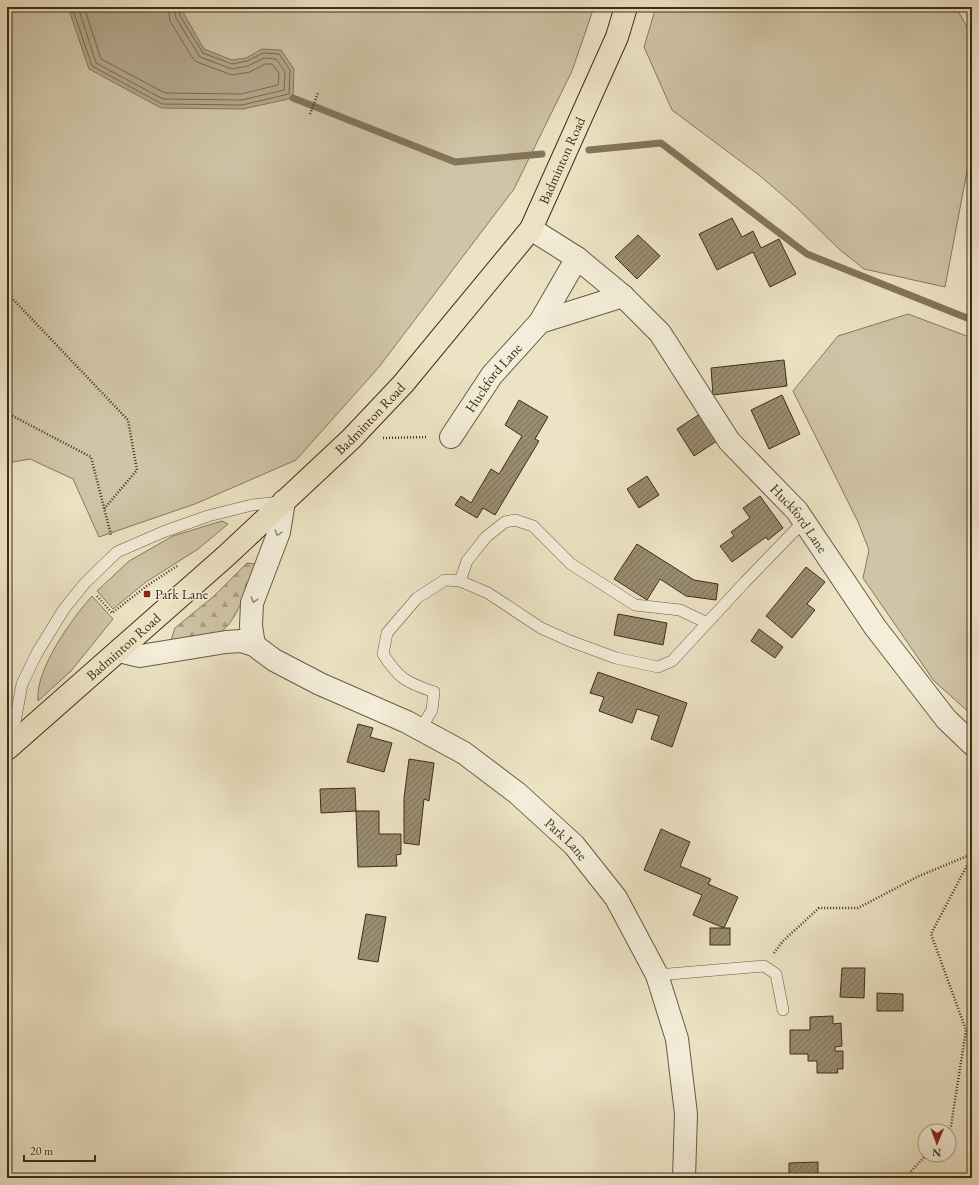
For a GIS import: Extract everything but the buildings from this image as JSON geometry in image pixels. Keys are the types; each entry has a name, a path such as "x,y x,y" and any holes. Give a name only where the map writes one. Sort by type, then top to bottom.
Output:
{"main road":[{"name":"Badminton Road","path":"9,748 119,651 284,501 351,439 403,384 531,230 616,37 626,7"}],"street":[{"name":"Huckford Lane","path":"531,230 577,258 623,296 660,333 729,441 797,511 875,627 946,719 972,744"},
{"name":"Huckford Lane","path":"451,437 492,375 540,322 577,258"},
{"path":"540,322 623,296"},
{"path":"119,651 140,656 226,642 241,641 254,644 251,626 252,603 279,532 284,501"},
{"name":"Park Lane","path":"254,644 274,660 407,722 470,758 517,792 574,845 616,898 657,975 677,1039 686,1114 684,1178"}],"lane":[{"path":"9,748 22,684 37,653 64,609 84,583 117,552 163,532 208,516 252,505 284,501"},
{"path":"460,581 467,561 486,537 505,522 515,520 533,526 571,564 635,605 680,610 707,623"},
{"path":"420,730 432,710 434,692 410,684 395,673 383,654 387,633 417,598 445,580 460,581 488,593 541,628 570,641 616,658 658,667 672,661 804,521"},
{"path":"657,975 764,966 776,974 783,1010"}],"path":[{"path":"310,114 318,93"},
{"path":"7,293 128,420 137,470 104,509"},
{"path":"7,413 91,457 112,537"},
{"path":"351,439 451,437"},
{"path":"764,966 783,941 819,908 858,908 919,876 972,855"},
{"path":"951,1123 966,1030 931,934 972,855"},
{"path":"905,1178 919,1163"}],"green space":[{"path":"7,7 594,7 572,71 514,189 379,367 296,460 195,504 99,537 73,479 30,459 7,463"},
{"path":"656,7 956,7 972,36 972,145 945,287 864,269 839,249 795,206 759,175 672,110 644,47"},
{"path":"908,314 972,338 972,715 934,681 863,578 869,550 858,522 793,391 838,336"},
{"path":"222,521 228,524 198,549 146,582 113,609 97,591 129,561 173,536"},
{"path":"247,563 257,564 242,601 232,620 226,627 216,634 171,640 175,628 214,596"},
{"path":"92,596 113,619 71,671 38,701 42,674 48,660 65,631"}],"water":[{"path":"68,7 183,7 184,14 204,49 232,60 246,58 262,49 281,50 294,69 293,98 243,109 161,108 89,69"}],"waterway":[{"path":"293,98 455,162 542,154"},
{"path":"589,150 661,143 807,254 972,320"}],"place":[{"name":"Park Lane","path":"147,594"}]}
